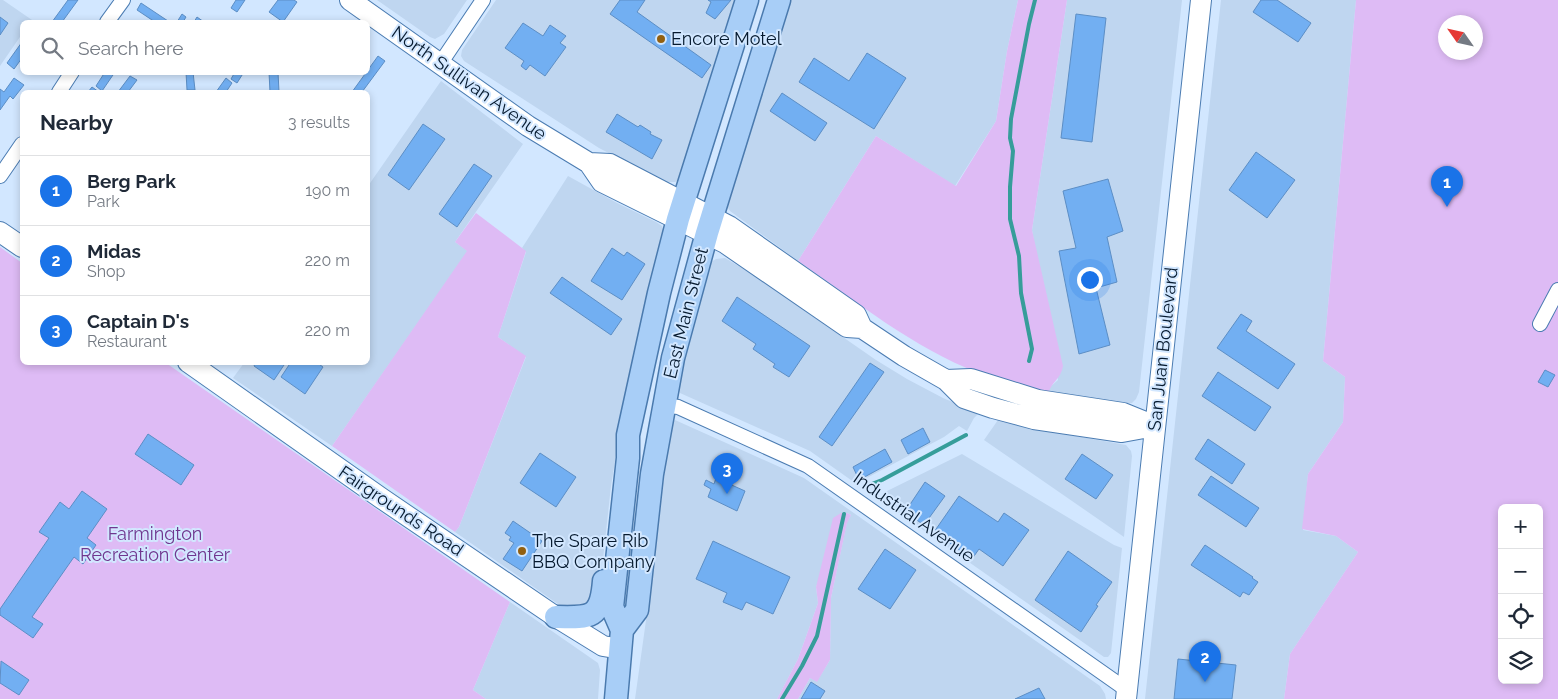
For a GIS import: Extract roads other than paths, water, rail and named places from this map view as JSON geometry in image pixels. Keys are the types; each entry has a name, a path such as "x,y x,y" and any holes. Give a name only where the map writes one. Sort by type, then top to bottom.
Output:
{"main road":[{"name":"North Sullivan Avenue","path":"350,0 528,126 589,163 610,164 681,210 709,224 724,243 847,327 862,328 904,356 946,380 964,398 992,408 1034,419 1122,432 1155,426"},
{"name":"East Main Street","path":"616,699 621,640 612,607 628,458 628,435 658,293 681,210 747,0"},
{"name":"East Main Street","path":"621,640 637,610 652,474 673,358 709,224 779,0"},
{"name":"San Juan Boulevard","path":"1126,695 1202,0"},
{"path":"728,62 757,71"},
{"path":"0,232 20,246"},
{"name":"Fairgrounds Road","path":"192,365 380,498 556,617 603,646 621,640"},
{"path":"635,401 664,404"},
{"path":"556,617 589,615 594,613 601,602 618,459 628,435"}],"street":[{"path":"108,20 123,0"},
{"path":"440,64 483,0"},
{"path":"60,90 70,75"},
{"path":"0,176 20,147"},
{"path":"1540,324 1558,290"},
{"name":"Industrial Avenue","path":"664,404 678,407 808,466 1126,695"}],"waterway":[{"path":"1029,361 1032,349 1021,293 1019,256 1010,219 1013,151 1010,138 1011,119 1035,0"},
{"path":"869,485 882,480 966,435"},
{"path":"782,699 817,636 844,514"}],"place":[{"name":"Encore Motel","path":"661,39"},
{"name":"Berg Park","path":"1447,207"},
{"name":"Captain D's","path":"727,494"},
{"name":"The Spare Rib BBQ Company","path":"522,551"},
{"name":"Midas","path":"1205,682"}],"park label":[{"name":"Farmington Recreation Center","path":"155,544"}]}
